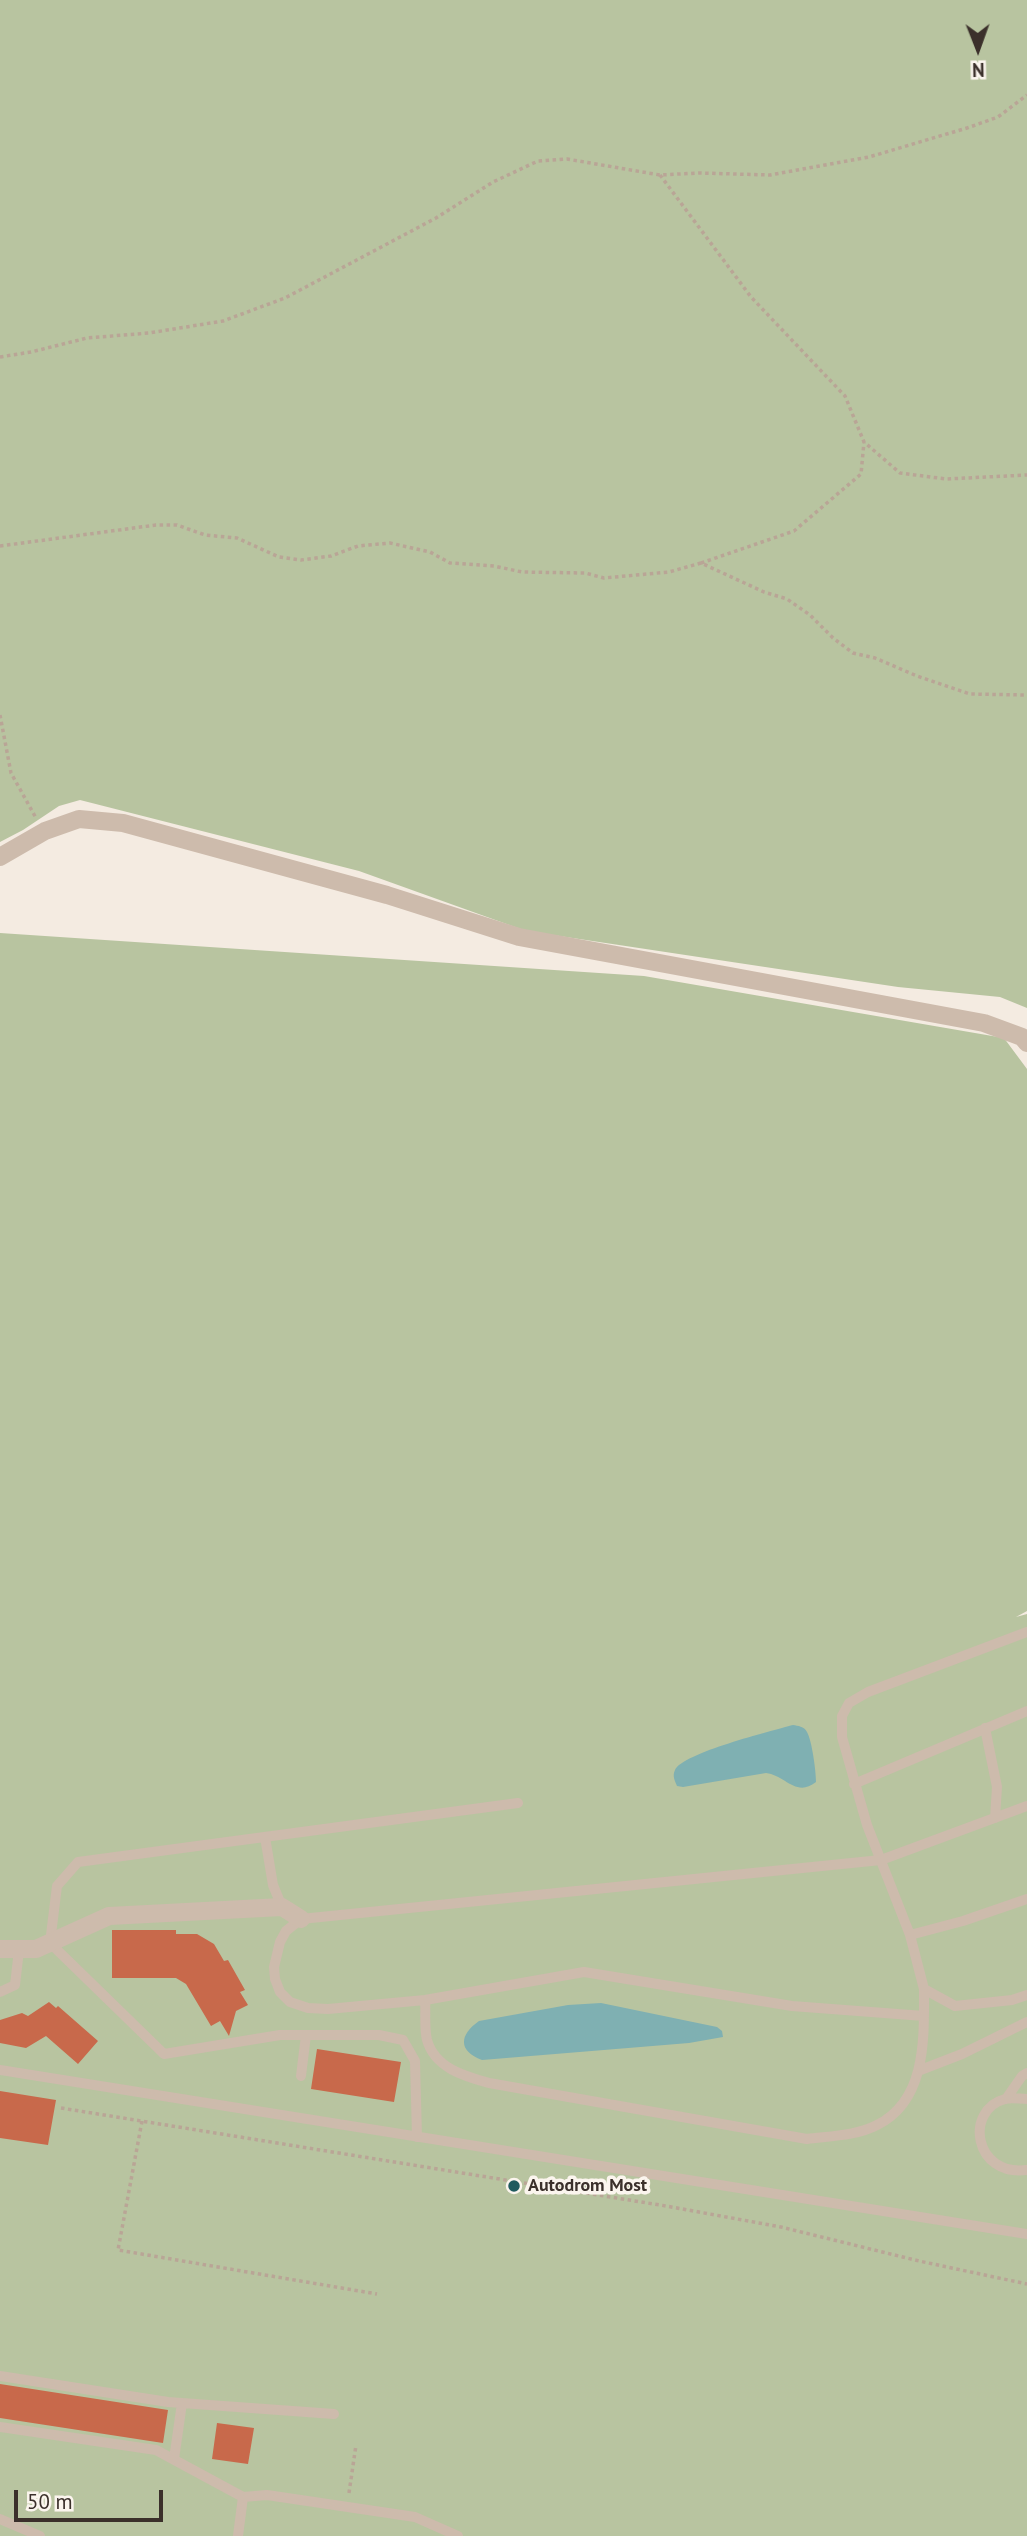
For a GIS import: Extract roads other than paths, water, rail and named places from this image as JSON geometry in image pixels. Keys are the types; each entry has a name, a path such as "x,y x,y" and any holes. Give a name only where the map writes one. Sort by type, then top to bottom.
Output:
{"street":[{"path":"0,857 45,831 79,819 123,823 387,895 519,937 984,1023 1022,1037 1027,1043"},
{"path":"0,1949 36,1949 109,1916 282,1907 301,1919"}],"lane":[{"path":"425,2000 427,2040 438,2060 460,2075 489,2083 807,2139 849,2133 877,2125 897,2109 914,2089 922,2053 924,1989 910,1935 854,1784 842,1737 842,1716 849,1703 868,1692 1027,1632"},
{"path":"854,1784 1027,1711"},
{"path":"985,1728 997,1787 995,1818"},
{"path":"417,2137 415,2060 403,2040 379,2035 280,2035 164,2054 51,1944 57,1886 78,1861 518,1803"},
{"path":"924,2016 792,2006 584,1972 425,2000 328,2009 298,2007 280,1992 274,1967 280,1942 286,1931 301,1919 881,1860 1027,1806"},
{"path":"265,1837 273,1885 282,1907"},
{"path":"910,1935 963,1921 1027,1899"},
{"path":"0,1992 15,1985 19,1950"},
{"path":"924,1989 955,2006 1012,2000 1027,1995"},
{"path":"918,2071 962,2054 1027,2022"},
{"path":"301,2076 306,2035"},
{"path":"415,2060 438,2060"},
{"path":"0,2070 1027,2234"},
{"path":"1006,2099 1025,2073"},
{"path":"1027,2099 1006,2099 994,2105 985,2114 980,2126 980,2139 991,2162 1002,2169 1027,2170"},
{"path":"0,2376 181,2403 334,2414"},
{"path":"174,2459 181,2403"},
{"path":"0,2427 156,2450 243,2497 267,2494 415,2516 458,2536"},
{"path":"237,2536 243,2497"},
{"path":"0,2519 40,2536"}],"water":[{"path":"793,1725 804,1729 811,1742 816,1782 809,1786 796,1787 766,1773 677,1786 675,1770 681,1763 729,1743"},
{"path":"601,2003 717,2027 722,2031 723,2037 689,2043 482,2060 465,2047 465,2037 479,2021 568,2005"}],"place":[{"name":"Autodrom Most","path":"514,2186"}]}
